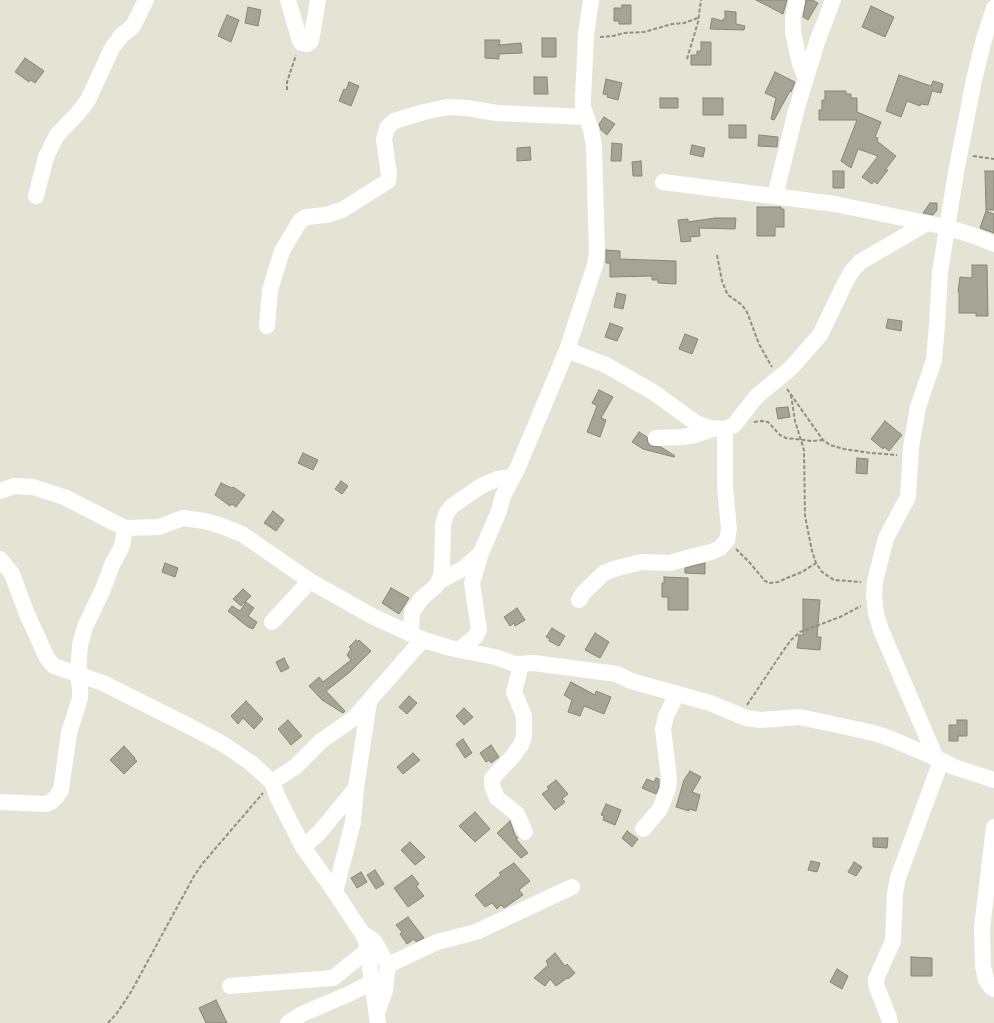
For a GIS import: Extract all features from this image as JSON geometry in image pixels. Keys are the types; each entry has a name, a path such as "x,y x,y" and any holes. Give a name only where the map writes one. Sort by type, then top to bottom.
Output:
{"street":[{"path":"36,196 46,157 57,135 78,114 88,100 112,48 133,26 140,15 146,0"},
{"path":"288,0 300,41 307,44 311,41 318,0"},
{"path":"459,650 476,636 479,630 472,583 481,553 499,511 503,496 513,477 567,350 595,265 597,252 594,146 591,130 583,107 586,35 591,0"},
{"path":"797,0 793,16 793,32 800,64 806,78"},
{"path":"775,196 794,118 817,42 833,0"},
{"path":"890,1023 876,985 876,978 893,940 895,893 898,878 939,760 881,630 876,613 874,589 886,538 908,497 910,486 911,447 918,407 934,360 940,272 946,227 974,80 989,40 994,8"},
{"path":"267,326 270,290 282,251 300,220 306,217 326,215 342,210 388,181 389,174 384,139 387,128 394,121 447,107 467,108 497,114 586,117"},
{"path":"663,182 835,204 946,227 994,244"},
{"path":"656,438 682,437 724,428 757,396 790,368 820,335 846,281 860,262 927,223"},
{"path":"567,350 606,365 653,392 696,423 724,428"},
{"path":"579,600 584,592 604,573 614,568 642,562 670,563 711,552 720,548 727,540 729,529 725,487 724,428"},
{"path":"272,782 295,767 313,748 354,718 416,647 417,637 412,612 422,598 436,586 438,582 442,566 443,525 446,514 452,506 481,486 497,479 513,477"},
{"path":"0,491 14,486 32,487 64,497 125,528 159,527 183,518 205,521 219,525 242,534 310,582 372,616 417,637 459,650 495,657 514,664 521,665 534,663 617,674 631,681 710,703 741,716 760,720 793,717 874,733 889,738 954,767 994,780"},
{"path":"0,802 46,804 51,802 61,790 69,733 80,698 78,675 80,645 85,627 103,590 112,565 122,546 125,528"},
{"path":"438,582 464,568 481,553"},
{"path":"0,559 12,574 27,614 47,658 54,666 103,683 224,744 251,763 272,782 278,798 303,847 362,933 368,950 377,1018"},
{"path":"272,622 310,582"},
{"path":"521,665 514,692 524,716 524,736 521,745 513,756 492,779 492,786 497,798 517,814 525,832"},
{"path":"643,829 660,809 668,789 669,778 663,729 666,716 677,694"},
{"path":"335,892 353,822 356,788 369,702"},
{"path":"303,847 319,833 356,788"},
{"path":"994,827 982,928 983,966 986,980 994,989"},
{"path":"388,965 437,942 476,932 572,887"},
{"path":"362,933 374,941 388,965 385,990 377,1018"},
{"path":"230,986 333,978 368,950"},
{"path":"288,1023 302,1014 351,993 372,982"}],"path":[{"path":"687,59 702,0"},
{"path":"586,35 603,38 624,33 644,32 672,24 684,23 698,18"},
{"path":"287,90 287,82 297,49 302,43"},
{"path":"959,155 994,159"},
{"path":"741,716 791,640 800,632 856,610 874,589 854,582 834,580 822,572 816,564 805,516 805,462 802,441 795,421 791,394"},
{"path":"724,428 756,421 768,422 780,435 786,438 802,441 824,440"},
{"path":"727,540 750,563 765,581 770,583 778,582 802,572 816,564"},
{"path":"108,1023 117,1013 131,992 194,876 203,863 272,782"}],"building":[{"path":"756,0 787,0 783,14"},
{"path":"806,0 812,0 818,3 808,20 803,17"},
{"path":"622,5 631,5 631,24 619,24 619,21 614,21 614,8 622,8"},
{"path":"871,6 894,17 885,37 862,27"},
{"path":"248,7 261,10 258,26 245,23"},
{"path":"725,11 736,12 736,24 745,26 744,30 710,29 712,18 723,21 723,19 725,19"},
{"path":"227,15 239,20 231,42 218,36"},
{"path":"542,38 556,38 556,57 542,57"},
{"path":"485,40 500,40 499,45 521,43 522,53 499,54 499,59 485,58"},
{"path":"701,42 711,42 711,65 691,65 691,55 697,55 697,51 701,51"},
{"path":"25,58 44,71 35,83 31,80 29,82 15,72"},
{"path":"775,72 795,82 791,92 790,91 774,120 771,119 776,98 765,93"},
{"path":"899,75 931,86 933,81 943,84 941,93 932,91 928,105 921,104 920,106 907,101 901,117 886,111"},
{"path":"534,77 547,77 548,94 534,94"},
{"path":"606,79 622,83 618,100 607,97 608,95 603,94"},
{"path":"349,82 359,86 351,106 339,101"},
{"path":"825,91 846,91 846,94 851,94 851,98 857,98 857,112 881,122 875,137 878,138 877,141 896,156 885,170 888,170 877,184 874,181 872,184 862,177 878,156 858,149 851,168 841,161 857,120 819,120 819,110 822,110 822,100 825,100"},
{"path":"660,98 678,98 678,108 660,108"},
{"path":"703,98 723,98 723,115 703,115"},
{"path":"604,117 615,124 607,135 601,130 599,124"},
{"path":"729,125 746,125 746,138 729,138"},
{"path":"759,135 778,137 777,147 758,146"},
{"path":"612,143 622,144 621,161 611,161"},
{"path":"692,145 705,148 703,157 690,154"},
{"path":"530,147 531,160 517,161 517,148"},
{"path":"641,161 642,176 633,176 632,162"},
{"path":"833,171 844,171 844,188 833,188"},
{"path":"985,171 994,171 994,210 986,210"},
{"path":"930,203 937,203 937,210 933,215 923,213"},
{"path":"757,207 781,207 781,209 784,209 784,227 775,227 775,236 757,236"},
{"path":"986,211 994,214 994,233 980,228"},
{"path":"715,218 736,218 735,229 699,228 700,236 690,237 691,241 681,242 678,220 688,219 688,222"},
{"path":"606,250 620,251 620,259 676,261 676,284 658,283 658,280 652,280 652,276 610,277 610,263 606,263"},
{"path":"972,265 987,265 988,316 976,316 976,313 959,313 958,292 960,277 972,278"},
{"path":"617,293 626,295 623,309 614,307"},
{"path":"888,319 902,321 901,331 886,328"},
{"path":"610,323 623,328 617,341 605,337"},
{"path":"685,334 698,339 692,354 679,349"},
{"path":"599,390 613,397 601,418 606,420 600,437 587,432 597,406 592,403"},
{"path":"788,407 790,417 778,419 776,408"},
{"path":"885,421 902,435 889,451 884,447 883,449 871,439"},
{"path":"639,432 647,437 648,443 651,446 661,447 675,456 643,449 632,442"},
{"path":"303,453 318,460 313,470 298,463"},
{"path":"857,458 868,459 867,474 856,473"},
{"path":"341,481 348,486 342,494 335,489"},
{"path":"221,483 232,488 233,487 245,495 236,507 232,504 230,506 215,495"},
{"path":"273,511 284,520 276,531 264,523"},
{"path":"165,563 178,568 175,577 162,572"},
{"path":"705,563 705,574 685,573 685,568"},
{"path":"664,577 688,578 688,610 668,610 668,597 662,597 662,583 664,583"},
{"path":"391,588 409,598 399,614 382,603"},
{"path":"243,589 251,596 241,606 233,599"},
{"path":"803,599 820,600 817,637 821,637 820,650 797,648 799,635 803,635"},
{"path":"246,602 254,608 248,616 257,622 253,629 248,627 228,611 232,606 240,611"},
{"path":"517,608 525,620 515,626 514,623 510,626 504,617"},
{"path":"552,628 565,636 559,646 549,641 550,639 546,637"},
{"path":"595,633 609,642 600,658 585,650"},
{"path":"356,640 357,642 359,640 371,651 350,672 326,691 345,711 343,713 322,700 309,686 319,677 323,682 351,660 347,655 351,649 349,647"},
{"path":"284,658 289,668 281,672 276,662"},
{"path":"571,682 595,695 596,691 611,697 604,714 584,706 580,716 568,712 572,700 564,695"},
{"path":"409,696 417,703 407,714 399,707"},
{"path":"246,701 263,719 254,729 243,718 238,724 231,716"},
{"path":"464,708 473,717 464,725 456,716"},
{"path":"288,720 302,736 291,745 278,729"},
{"path":"957,720 967,720 967,736 958,736 958,741 949,741 949,725 957,725"},
{"path":"463,739 472,753 465,758 456,744"},
{"path":"491,745 499,757 491,763 489,760 486,762 480,753"},
{"path":"124,746 137,761 124,774 110,760"},
{"path":"413,753 420,760 403,774 397,767"},
{"path":"690,771 701,777 692,792 700,795 696,811 689,809 689,811 676,807 684,780"},
{"path":"656,778 659,779 659,787 656,794 642,788 647,779 654,782"},
{"path":"556,780 568,794 562,799 565,802 555,810 542,794 549,789 547,787"},
{"path":"606,804 621,810 615,825 603,820 604,816 601,815"},
{"path":"475,812 490,829 475,842 459,826"},
{"path":"510,821 515,835 518,838 516,839 528,853 521,858 497,833"},
{"path":"627,831 638,839 632,847 622,838"},
{"path":"873,838 888,838 887,848 873,847"},
{"path":"410,842 425,857 415,865 401,850"},
{"path":"811,861 820,863 817,872 808,870"},
{"path":"854,862 862,867 856,876 848,872"},
{"path":"514,863 530,881 519,890 523,895 504,908 501,905 497,909 492,903 485,907 475,895 501,875 499,873"},
{"path":"375,870 384,884 376,889 367,875"},
{"path":"361,872 367,882 357,888 351,878"},
{"path":"412,875 419,884 416,886 424,896 408,907 394,888"},
{"path":"408,917 424,938 416,942 414,939 407,944 400,934 402,932 396,925"},
{"path":"555,953 565,966 567,964 575,973 556,986 550,979 545,986 534,978 548,965 546,961"},
{"path":"911,957 932,958 932,976 911,976"},
{"path":"837,969 848,976 842,989 830,982"},
{"path":"216,1000 227,1023 206,1023 199,1008"}]}
